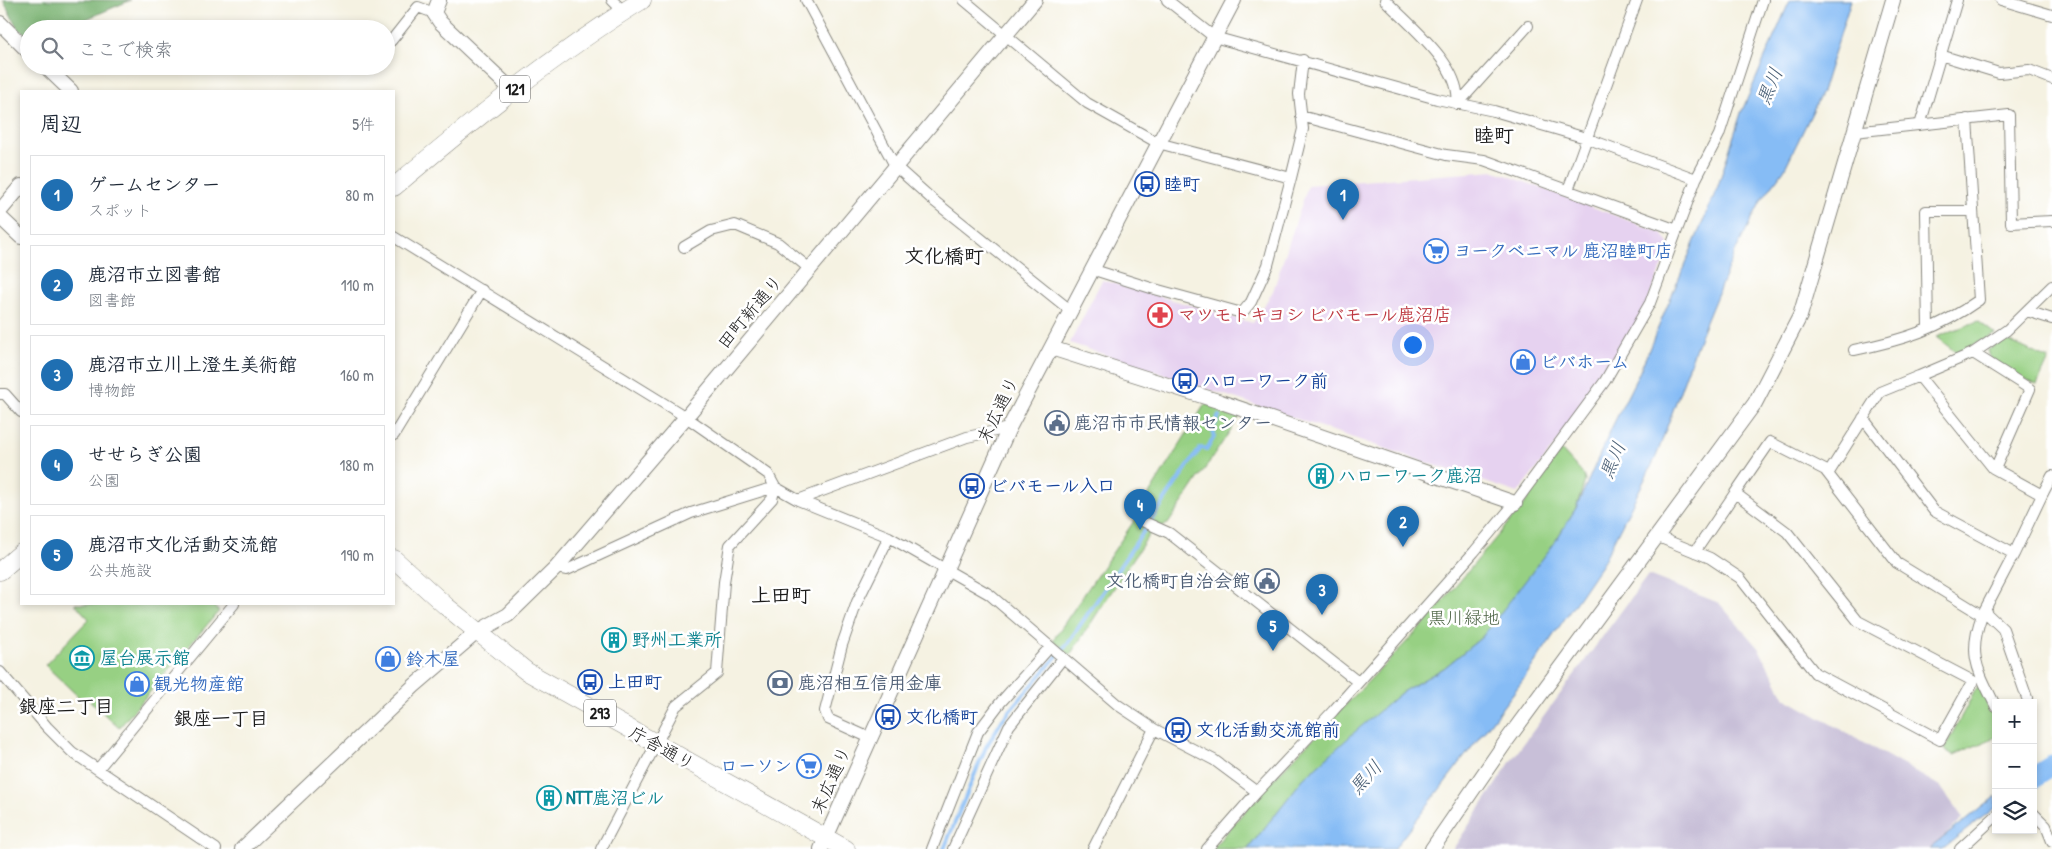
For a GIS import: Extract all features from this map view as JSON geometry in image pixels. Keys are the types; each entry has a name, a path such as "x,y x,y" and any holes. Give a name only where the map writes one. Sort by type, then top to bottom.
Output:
{"highway":[{"name":"121","path":"395,185 618,6 642,0"},
{"path":"0,571 20,554"},
{"name":"庁舎通り","path":"395,560 526,671 657,744 823,844 846,849"}],"street":[{"path":"806,0 895,166 934,201 1070,310"},
{"path":"964,0 1087,103 1158,142 1291,178"},
{"name":"田町新通り","path":"242,849 414,686 478,632 508,615 556,568 686,417 1035,0"},
{"path":"1167,0 1214,37 1457,100 1586,138 1696,179"},
{"name":"末広通り","path":"823,844 1009,428 1234,0"},
{"path":"1385,0 1437,52 1456,86 1457,100"},
{"path":"1568,190 1637,0"},
{"path":"1207,849 1358,682 1515,503 1605,381 1650,303 1696,179 1718,135 1763,0"},
{"path":"1432,849 1507,740 1755,403 1800,316 1893,0"},
{"path":"1920,124 1957,0"},
{"path":"2001,0 2052,16"},
{"path":"395,36 418,7 437,6 440,22 513,91"},
{"path":"0,23 20,43"},
{"path":"1457,100 1465,96 1528,26"},
{"path":"1940,56 1999,73 2029,70 2052,79"},
{"path":"1092,269 1151,288 1242,313 1251,302 1268,265 1303,129 1299,94 1303,60"},
{"path":"54,75 70,90"},
{"path":"1854,132 2009,115 2011,223 2052,221"},
{"path":"1301,116 1446,155 1484,160 1677,230"},
{"path":"1854,350 1900,340 1954,318 1979,300 1967,119"},
{"path":"0,211 20,187"},
{"path":"1928,328 1926,211 1973,211"},
{"path":"0,217 20,236"},
{"path":"684,247 710,231 735,225 778,243 810,269"},
{"path":"395,238 686,417 768,474 775,487 798,500 890,537 989,594 1118,705 1154,729 1214,760 1257,792"},
{"path":"1828,474 1880,392 1973,353 2007,330 2052,286"},
{"path":"395,433 482,290"},
{"path":"2027,311 2052,319"},
{"path":"1050,348 1221,402 1515,503"},
{"path":"1973,353 2030,389 1995,469"},
{"path":"1919,376 1995,469 2042,496"},
{"path":"0,394 5,394 20,411"},
{"path":"1863,418 1934,511 2014,554"},
{"path":"798,500 968,437 1009,428"},
{"path":"1695,552 1770,442 1825,470 1897,563 1983,613 2003,629 2027,698"},
{"path":"1992,699 1975,660 1974,636 1983,613 2052,476"},
{"path":"556,568 567,570 691,513 775,487"},
{"path":"600,849 676,706 717,673 724,582 730,545 772,499 775,487"},
{"path":"1656,536 1710,558 1740,578 1815,673 1940,740 1973,681 1858,621 1787,532 1735,493"},
{"path":"1140,520 1169,533 1358,682"},
{"path":"870,738 828,719 825,711 842,645 857,602 890,537"},
{"path":"98,769 231,608"},
{"path":"932,849 978,732 1000,703 1050,647"},
{"path":"953,849 1008,726 1064,658"},
{"path":"0,672 47,727 72,752 216,849"},
{"path":"1093,849 1154,729"},
{"path":"2037,816 2046,826 2052,841"},
{"path":"1960,849 1992,820"}],"shaded area":[{"path":"1495,171 1662,233 1670,245 1644,311 1602,384 1518,493 1070,343 1102,280 1253,323 1273,291 1308,185"},
{"path":"1648,575 1719,603 1759,649 1785,698 1940,786 1963,818 1932,849 1453,849 1513,758"}],"green space":[{"path":"3,0 131,0 84,20 20,20 20,30"},
{"path":"1978,321 1995,334 1957,353 1936,337"},
{"path":"2004,339 2049,359 2037,385 1991,362 1988,350"},
{"path":"1205,404 1240,416 1168,524 1162,526 1156,524 1070,655 1053,640 1147,502 1146,499"},
{"name":"黒川緑地","path":"1561,450 1584,475 1585,481 1576,508 1553,545 1518,593 1482,637 1444,668 1402,692 1303,779 1248,849 1212,849 1263,790 1425,623 1525,503"},
{"path":"76,605 212,605 219,611 119,728 88,699 84,702 45,665 89,619"},
{"path":"1979,683 1992,713 1992,739 1953,755 1944,749"}],"water":[{"name":"黒川","path":"1790,0 1851,0 1822,92 1784,170 1761,201 1734,254 1699,339 1656,457 1602,564 1521,683 1394,849 1248,849 1303,779 1357,730 1402,692 1444,668 1482,637 1553,545 1576,508 1612,427 1639,373 1718,186 1741,113"},
{"path":"2052,758 2052,767 2037,776 2037,767"},
{"path":"1992,799 1992,810 1942,849 1929,849"}],"waterway":[{"path":"944,849 986,747 1003,719 1068,643 1194,457 1201,448 1207,449 1214,437 1212,430 1219,416"},
{"path":"2037,775 2052,766"}],"place":[{"name":"睦町","path":"1147,184"},
{"name":"ゲームセンター","path":"1343,220"},
{"name":"ヨークベニマル 鹿沼睦町店","path":"1436,251"},
{"name":"マツモトキヨシ ビバモール鹿沼店","path":"1160,315"},
{"name":"ビバホーム","path":"1523,362"},
{"name":"ハローワーク前","path":"1185,381"},
{"name":"鹿沼市市民情報センター","path":"1057,423"},
{"name":"ハローワーク鹿沼","path":"1321,476"},
{"name":"ビバモール入口","path":"972,486"},
{"name":"せせらぎ公園","path":"1140,530"},
{"name":"鹿沼市立図書館","path":"1403,547"},
{"name":"文化橋町自治会館","path":"1267,581"},
{"name":"鹿沼市立川上澄生美術館","path":"1322,615"},
{"name":"野州工業所","path":"614,640"},
{"name":"鹿沼市文化活動交流館","path":"1273,651"},
{"name":"屋台展示館","path":"82,658"},
{"name":"鈴木屋","path":"388,659"},
{"name":"上田町","path":"590,682"},
{"name":"鹿沼相互信用金庫","path":"780,683"},
{"name":"観光物産館","path":"137,684"},
{"name":"文化橋町","path":"888,717"},
{"name":"文化活動交流館前","path":"1178,730"},
{"name":"ローソン","path":"809,766"},
{"name":"NTT鹿沼ビル","path":"549,798"}],"district":[{"name":"睦町","path":"1494,135"},
{"name":"文化橋町","path":"944,256"},
{"name":"上田町","path":"781,595"},
{"name":"銀座二丁目","path":"66,706"},
{"name":"銀座一丁目","path":"221,718"}]}
